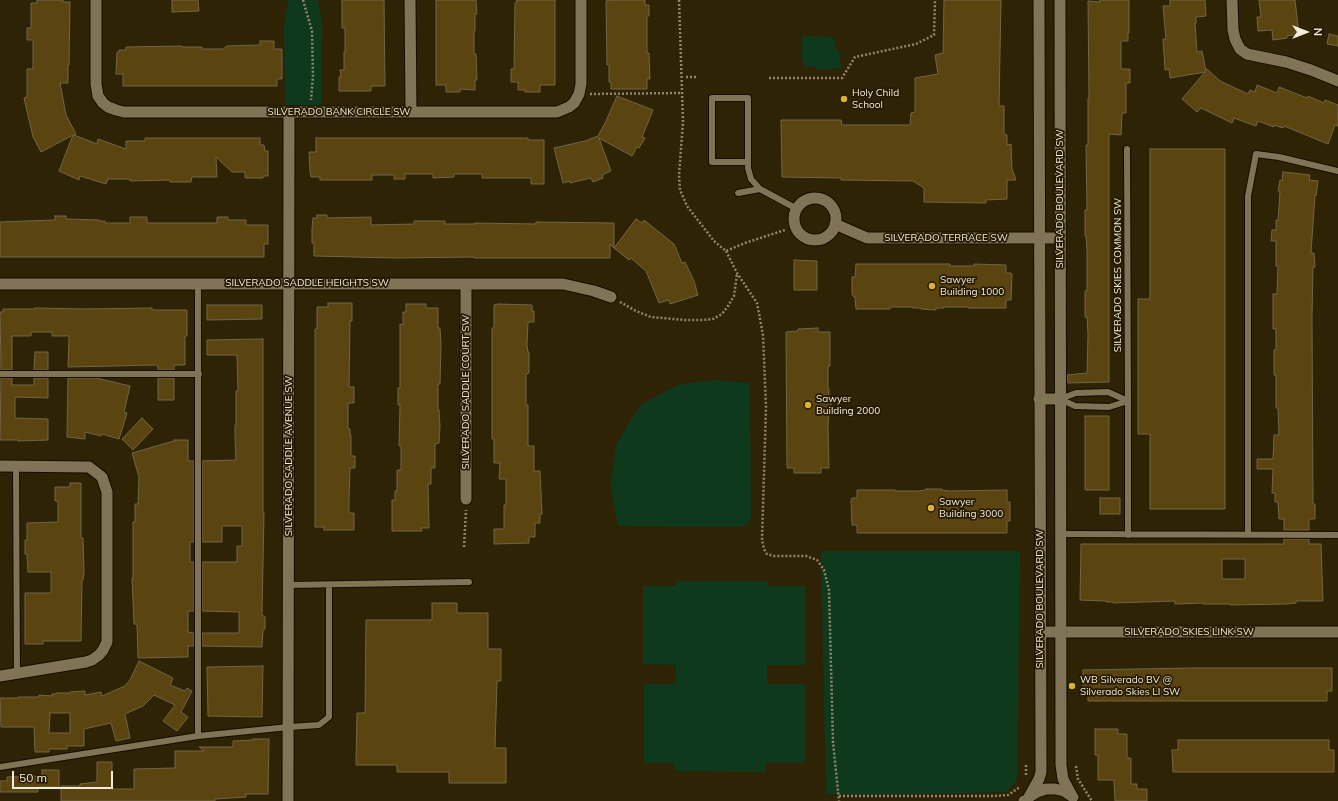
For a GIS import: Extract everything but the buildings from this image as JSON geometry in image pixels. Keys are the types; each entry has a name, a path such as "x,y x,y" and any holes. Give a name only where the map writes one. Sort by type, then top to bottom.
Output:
{"street":[{"name":"SILVERADO BANK CIRCLE SW","path":"96,0 96,84 98,96 108,107 124,112 557,112 569,108 579,94 581,84 581,0"},
{"path":"410,0 411,112"},
{"name":"SILVERADO BOULEVARD SW","path":"1026,800 1039,779 1041,772 1038,0"},
{"name":"SILVERADO BOULEVARD SW","path":"1060,0 1061,765 1063,779 1074,799"},
{"path":"1232,0 1233,30 1235,39 1240,49 1247,54 1286,62 1338,81"},
{"name":"SILVERADO SADDLE AVENUE SW","path":"288,801 289,112"},
{"path":"818,198 825,200 834,210 836,217 833,230 822,239 809,239 803,236 795,225 794,218 797,209 805,201 811,199 818,198"},
{"name":"SILVERADO TERRACE SW","path":"835,224 867,238 1060,238"},
{"name":"SILVERADO SADDLE HEIGHTS SW","path":"0,284 563,284 594,291 611,297"},
{"name":"SILVERADO SADDLE COURT SW","path":"466,284 466,499"},
{"path":"1039,399 1060,399"},
{"path":"0,466 89,467 102,477 107,492 108,610 107,642 98,656 86,662 0,676"},
{"name":"SILVERADO SKIES LINK SW","path":"1040,632 1338,632"},
{"path":"1026,800 1037,792 1046,789 1060,790 1074,799"}],"lane":[{"path":"748,162 712,162 712,98 748,98 748,162 748,168 751,179 760,189 797,209"},
{"name":"SILVERADO SKIES COMMON SW","path":"1127,149 1128,534"},
{"path":"1248,535 1248,196 1256,154 1279,157 1338,171"},
{"path":"738,193 760,189"},
{"path":"198,284 198,736"},
{"path":"0,374 199,374"},
{"path":"1060,399 1076,393 1108,392 1128,401"},
{"path":"1060,399 1075,406 1109,407 1128,401"},
{"path":"16,466 17,673"},
{"path":"1061,534 1338,535"},
{"path":"289,585 469,582"},
{"path":"0,767 198,736 289,726 319,725 329,717 329,585"}],"path":[{"path":"303,0 312,31 311,111"},
{"path":"679,0 683,122 679,164 680,190 687,206 714,241 726,252 737,273 757,303 763,335 766,406 762,540 767,554 774,556 806,556 817,560 824,570 829,590 832,742 839,801"},
{"path":"769,78 842,78 855,57 916,44 934,35 936,0"},
{"path":"686,77 696,77"},
{"path":"598,94 681,93"},
{"path":"726,252 745,242 785,230"},
{"path":"611,297 651,318 667,320 713,319 722,314 734,296 737,273"},
{"path":"464,547 466,499"},
{"path":"1026,765 1026,780"},
{"path":"1076,766 1078,779 1092,801"},
{"path":"839,796 994,796 1008,795 1022,785"}],"green space":[{"path":"288,0 318,0 322,23 321,105 285,105 284,28"},
{"path":"802,36 832,37 835,41 837,51 841,54 839,62 841,64 841,68 818,70 813,66 805,67 802,60"},
{"path":"716,380 750,383 751,520 743,527 618,526 611,487 616,445 640,405 680,384"},
{"path":"821,551 1020,551 1017,780 1006,792 870,795 826,794"},
{"path":"676,581 768,581 768,586 805,586 805,665 767,665 767,684 805,684 805,763 766,763 766,772 675,771 674,763 644,763 644,684 675,684 676,665 643,664 643,586 676,586"}],"place":[{"name":"Holy Child School","path":"844,99"},
{"name":"Sawyer Building 1000","path":"932,286"},
{"name":"Sawyer Building 2000","path":"808,405"},
{"name":"Sawyer Building 3000","path":"931,508"},
{"name":"WB Silverado BV @ Silverado Skies LI SW","path":"1072,686"}]}
